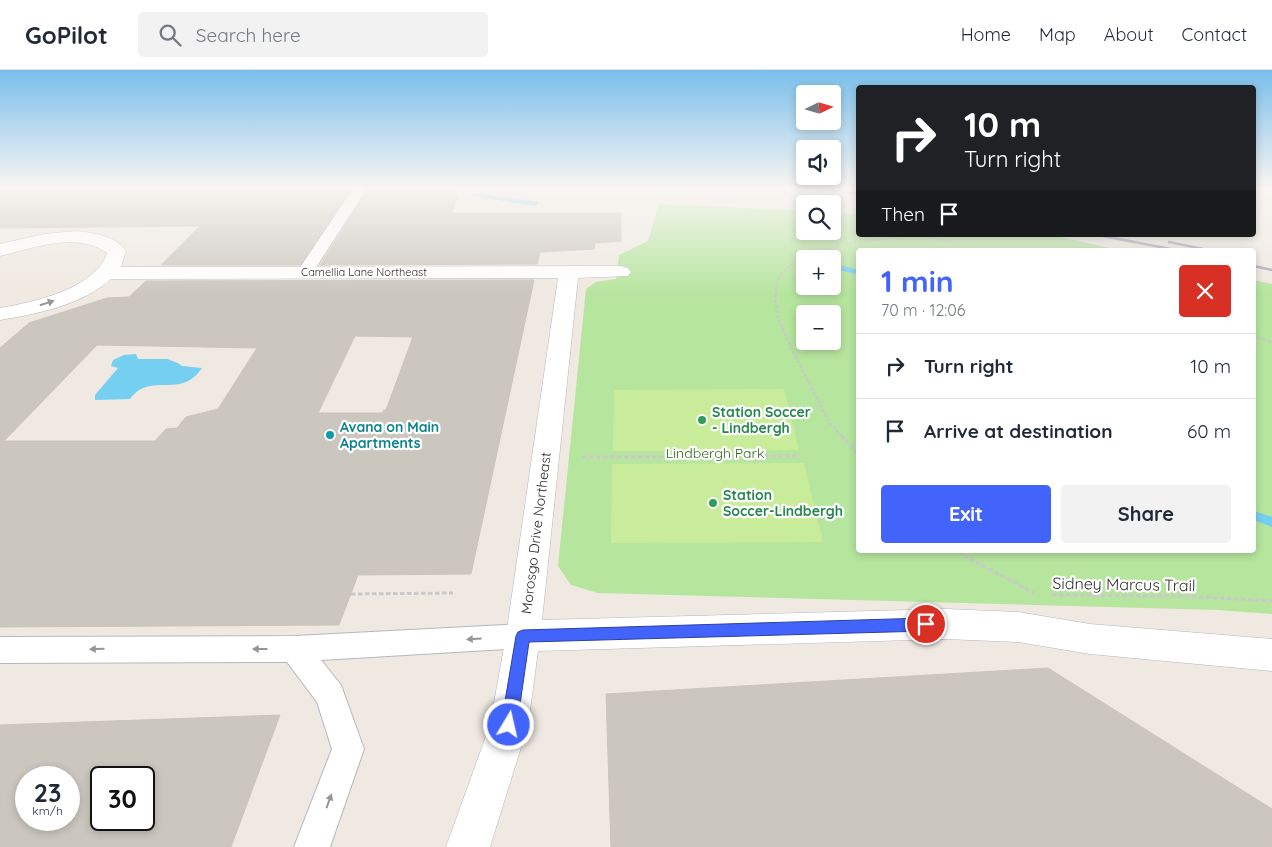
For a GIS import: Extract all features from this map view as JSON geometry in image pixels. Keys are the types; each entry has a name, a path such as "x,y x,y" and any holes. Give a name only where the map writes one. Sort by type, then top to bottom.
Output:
{"street":[{"path":"0,250 49,239 74,237 94,239 110,244 117,251 117,261 107,273 90,285 35,307 0,314"},
{"name":"Morosgo Drive Northeast","path":"468,847 509,725 523,636 569,272"},
{"name":"Camellia Lane Northeast","path":"107,273 621,272"},
{"path":"523,636 946,624 1018,627 1090,639 1272,655"}],"lane":[{"path":"305,272 337,223"},
{"path":"0,650 295,649 523,636"},
{"path":"295,649 330,695 348,749 312,847"}],"path":[{"path":"856,452 829,422 793,352 778,318 775,292 780,275 794,262 820,251 857,242 902,237"},
{"path":"932,237 958,244 964,248"},
{"path":"1256,337 1272,342"},
{"path":"582,457 800,456"},
{"name":"Sidney Marcus Trail","path":"962,553 1038,595"},
{"path":"351,594 453,593"},
{"name":"Sidney Marcus Trail","path":"1047,595 1182,596 1272,601"}],"green space":[{"name":"Lindbergh Park","path":"653,223 796,223 796,240 841,240 841,223 856,223 856,237 1060,237 1110,248 856,248 856,553 1256,553 1256,280 1272,284 1272,614 1218,610 598,593 571,585 558,566 586,289 596,282 616,279 619,255 648,241"},
{"name":"Station Soccer - Lindbergh","path":"784,389 799,450 613,451 614,390"},
{"name":"Station Soccer-Lindbergh","path":"804,463 823,542 611,543 612,464"}],"water":[{"path":"136,354 138,359 167,359 182,366 202,368 194,377 185,382 147,387 138,391 130,399 95,400 95,395 118,368 111,366 113,360 124,355"}],"building":[{"path":"0,223 328,223 300,265 161,265 200,226 0,228"},
{"path":"347,223 621,223 621,241 595,243 594,249 540,252 537,264 320,265"},
{"name":"Avana on Main Apartments","path":"534,280 471,574 358,575 339,625 0,627 0,348 29,323 107,298 129,297 146,281","holes":["355,336 413,337 386,410 382,413 318,413","97,345 257,348 218,409 186,417 177,428 166,429 155,441 4,441"]},
{"path":"1048,668 1272,809 1272,847 611,847 606,694"},
{"path":"280,715 231,847 0,847 0,725"}],"waterway":[{"path":"841,268 856,272"},
{"path":"1256,516 1272,522"}],"railway":[{"path":"1108,237 1166,248"},
{"path":"1169,242 1198,248"},
{"path":"1256,266 1272,270"}],"place":[{"name":"Station Soccer - Lindbergh","path":"702,420"},
{"name":"Avana on Main Apartments","path":"330,435"},
{"name":"Station Soccer-Lindbergh","path":"713,503"}],"route":[{"path":"509,725 523,636 926,624"}]}
